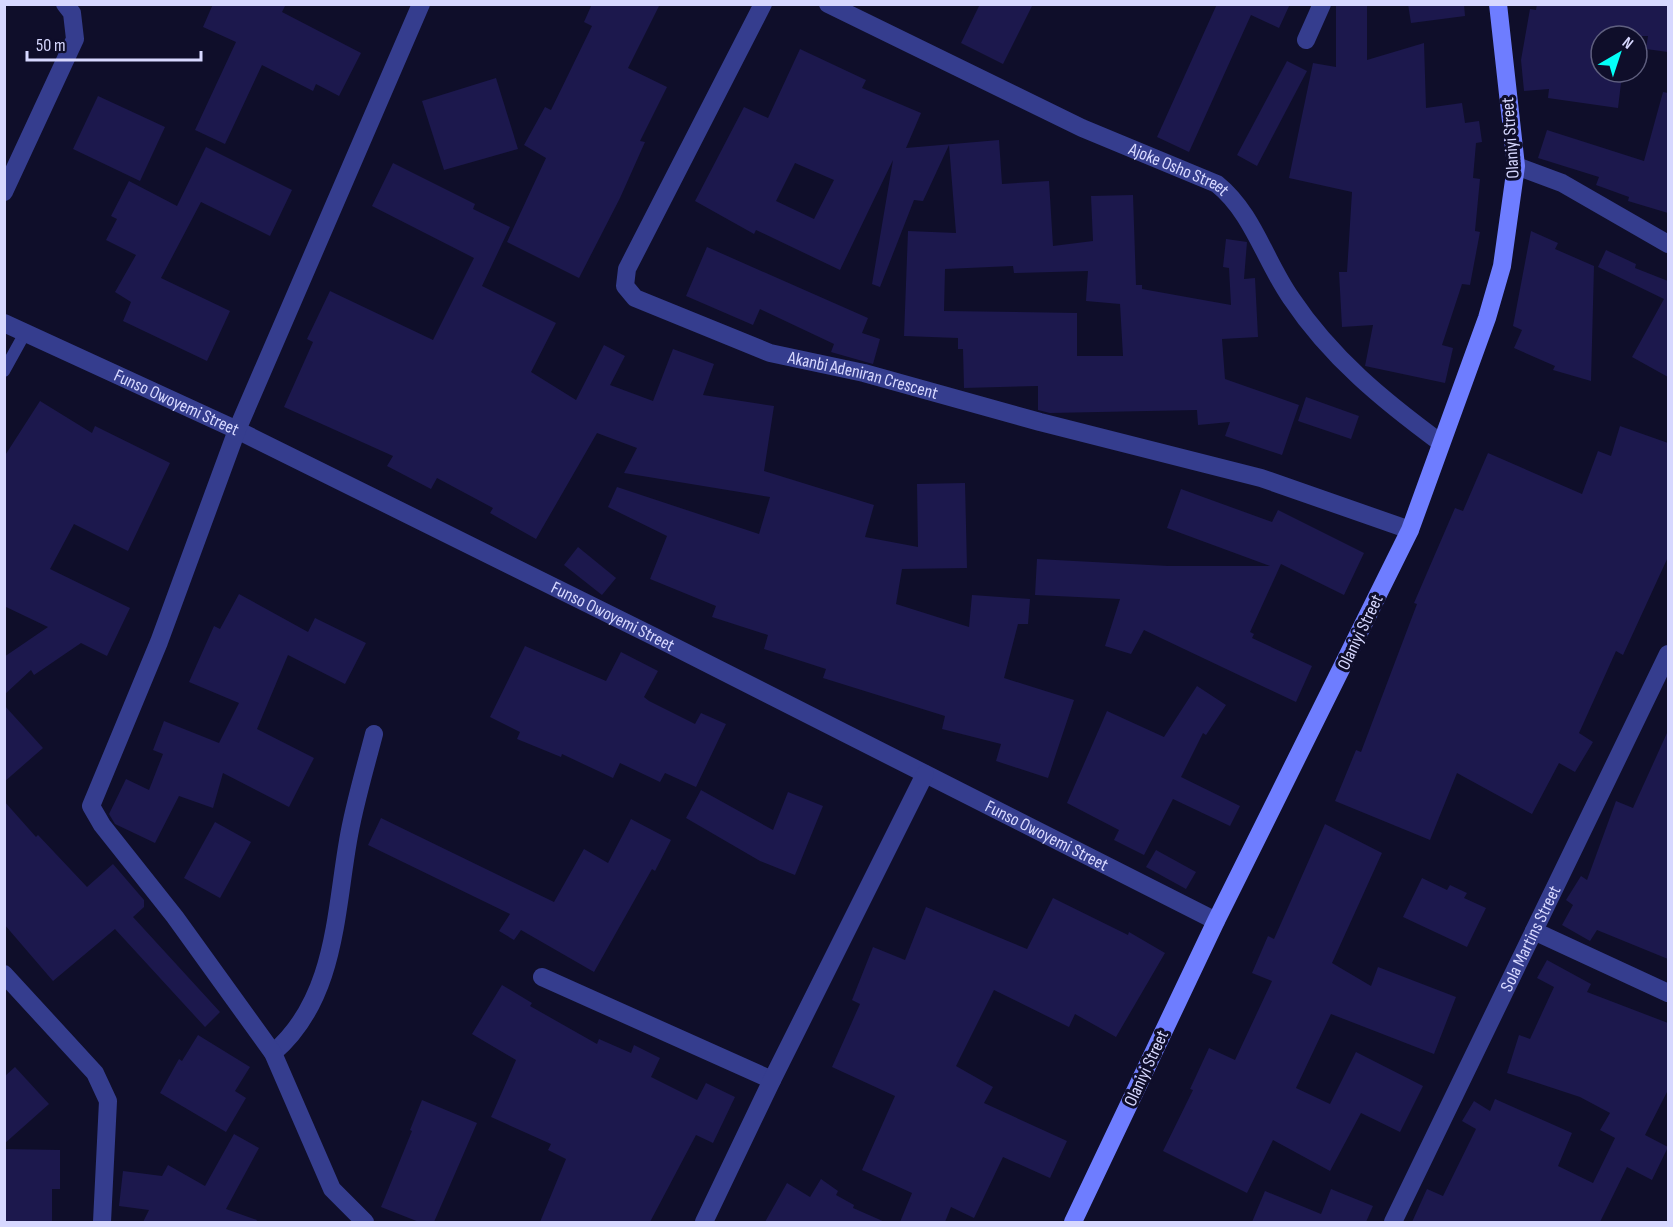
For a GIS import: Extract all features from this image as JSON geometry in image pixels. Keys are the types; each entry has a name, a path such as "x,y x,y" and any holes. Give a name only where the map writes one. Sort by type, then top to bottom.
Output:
{"street":[{"path":"4,192 75,39 72,14 65,4"},
{"path":"365,1222 332,1189 273,1053 175,917 102,825 92,806 159,642 237,430 421,4"},
{"name":"Akanbi Adeniran Crescent","path":"763,4 627,269 625,285 635,297 770,353 864,374 1040,422 1261,478 1410,530"},
{"name":"Ajoke Osho Street","path":"828,4 1082,128 1217,184 1234,198 1290,298 1340,361 1384,400 1441,443"},
{"path":"1306,40 1322,4"},
{"name":"Olaniyi Street","path":"1073,1222 1216,921 1410,530 1487,318 1502,267 1516,166 1498,4"},
{"path":"1516,166 1562,183 1668,244"},
{"name":"Funso Owoyemi Street","path":"4,323 237,430 1216,921"},
{"name":"Sola Martins Street","path":"1393,1222 1668,654"},
{"path":"273,1053 289,1040 314,1004 334,938 348,839 374,734"},
{"path":"704,1222 772,1080 925,774"},
{"path":"1534,931 1668,993"},
{"path":"4,974 95,1073 108,1101 102,1222"},
{"path":"542,976 772,1080"}],"lane":[{"path":"4,371 25,333"}],"building":[{"path":"213,4 286,4 282,12 361,53 339,96 316,84 313,91 262,65 225,144 195,130 236,42 203,27"},
{"path":"592,4 660,4 628,68 667,87 640,141 645,142 620,198 579,278 507,242 546,158 524,145 545,107 551,110 592,26 584,22"},
{"path":"980,4 1033,4 1003,64 961,43"},
{"path":"1217,4 1290,4 1279,28 1251,15 1189,152 1157,137"},
{"path":"1336,4 1367,4 1367,60 1424,43 1426,108 1462,103 1465,123 1479,121 1482,142 1476,143 1473,178 1480,179 1475,231 1480,232 1470,285 1462,284 1442,345 1453,348 1445,383 1365,366 1373,325 1342,327 1339,272 1347,272 1352,192 1289,178 1313,63 1336,67"},
{"path":"1408,4 1464,4 1465,16 1411,23"},
{"path":"1537,4 1668,4 1668,52 1649,49 1649,24 1589,24 1589,84 1621,84 1618,108 1548,98 1549,89 1524,91 1521,60 1530,9 1536,10"},
{"path":"800,49 866,80 862,88 921,113 906,148 999,140 1002,184 1049,181 1053,246 1093,241 1091,196 1133,195 1136,285 1142,285 1142,289 1231,305 1229,268 1223,267 1226,239 1247,242 1244,279 1255,278 1258,337 1222,339 1225,379 1299,405 1282,455 1225,436 1230,422 1198,425 1197,410 1050,413 1038,410 1038,386 964,388 963,349 958,349 958,338 904,336 908,231 956,233 949,145 923,201 914,200 880,287 872,284 893,160 840,270 756,230 754,234 695,201 744,107 768,118","holes":["795,163 834,180 814,219 776,201","1013,266 1014,273 1088,271 1086,301 1120,304 1123,356 1077,356 1077,313 944,311 945,269"]},
{"path":"1287,61 1307,71 1257,166 1237,155"},
{"path":"496,78 518,149 444,170 422,101"},
{"path":"1663,92 1668,93 1668,213 1628,201 1629,197 1596,185 1599,177 1538,158 1547,130 1644,161"},
{"path":"98,96 165,127 140,181 73,149"},
{"path":"206,147 292,190 270,236 201,202 161,278 230,311 207,361 123,321 131,302 115,292 136,255 106,240 117,219 111,216 129,181 177,206"},
{"path":"393,163 475,204 473,209 510,227 482,286 556,323 531,372 576,400 604,345 625,356 610,385 653,401 673,349 714,364 703,395 774,406 764,471 874,505 865,537 918,547 917,484 965,483 967,568 902,569 896,604 969,627 972,595 1030,599 1028,624 1018,624 1004,678 1074,700 1048,778 996,761 1001,744 942,729 945,716 823,678 826,669 764,649 768,635 712,617 716,606 650,579 667,536 608,507 617,487 759,534 770,497 624,473 637,448 597,433 536,539 490,513 493,508 437,478 431,489 387,466 393,456 284,407 313,342 307,339 330,291 433,340 474,258 372,206"},
{"path":"1531,231 1558,243 1555,249 1594,266 1591,381 1553,370 1555,366 1514,348 1522,330 1513,326"},
{"path":"707,247 868,318 862,333 880,339 873,364 831,352 834,344 760,309 753,325 686,296"},
{"path":"1606,250 1636,264 1635,268 1668,281 1668,377 1632,357 1664,299 1598,267"},
{"path":"1306,397 1359,416 1351,439 1298,421"},
{"path":"40,401 92,433 95,426 170,463 128,551 74,524 50,569 130,608 107,656 81,643 34,675 31,670 4,695 4,657 48,627 4,606 4,457"},
{"path":"1620,426 1668,443 1668,557 1623,655 1616,651 1579,733 1593,742 1575,772 1559,763 1532,814 1457,773 1430,840 1335,801 1356,750 1361,752 1417,604 1414,603 1455,508 1463,511 1488,453 1582,494 1598,451 1611,456"},
{"path":"1181,489 1272,522 1278,510 1364,553 1344,595 1281,564 1250,632 1254,634 1252,638 1312,666 1296,702 1144,630 1131,654 1105,646 1120,599 1035,595 1037,559 1168,566 1270,566 1167,528"},
{"path":"578,547 616,578 602,595 564,565"},
{"path":"239,594 308,632 315,618 366,643 345,684 288,655 257,729 314,758 289,807 223,773 213,808 179,796 155,843 115,824 109,814 126,779 149,790 163,754 153,750 164,721 219,743 239,703 189,682 214,626 220,629"},
{"path":"525,646 606,681 621,652 658,671 644,697 649,701 695,724 701,713 726,724 696,787 665,773 660,782 620,763 613,778 562,754 561,757 517,739 520,732 490,717"},
{"path":"1197,686 1226,705 1206,735 1203,733 1181,777 1240,806 1230,826 1173,799 1144,855 1114,840 1119,830 1067,803 1107,711 1164,737"},
{"path":"4,705 43,748 4,782"},
{"path":"1667,733 1668,959 1597,930 1590,941 1562,925 1573,905 1566,900 1581,876 1587,880 1616,801 1633,808"},
{"path":"701,790 773,830 788,792 823,806 795,875 760,861 686,818"},
{"path":"4,801 36,837 38,835 87,887 113,864 144,900 144,907 133,917 220,1012 205,1027 115,929 53,981 4,924"},
{"path":"381,818 554,902 584,849 608,863 631,819 671,840 594,972 521,930 514,940 499,931 510,914 368,845"},
{"path":"215,822 251,842 220,898 184,878"},
{"path":"1325,824 1382,853 1332,963 1371,986 1378,967 1456,997 1434,1054 1331,1014 1296,1088 1330,1104 1356,1052 1423,1086 1400,1132 1361,1113 1330,1171 1273,1140 1247,1193 1163,1151 1193,1090 1190,1089 1209,1048 1235,1060 1272,981 1252,973 1268,936 1274,939"},
{"path":"1156,850 1196,872 1186,889 1146,867"},
{"path":"1422,878 1447,890 1450,885 1467,893 1464,898 1486,908 1467,947 1403,917"},
{"path":"1053,898 1128,935 1129,932 1165,953 1116,1037 1075,1014 1069,1027 994,990 956,1066 993,1087 984,1103 1067,1141 1050,1178 1003,1157 974,1218 951,1207 945,1222 900,1222 912,1193 862,1170 895,1096 832,1067 860,1004 852,1000 873,947 905,960 926,907 1027,949"},
{"path":"1547,960 1591,984 1587,992 1668,1023 1668,1090 1645,1135 1668,1147 1652,1180 1627,1167 1600,1222 1412,1222 1427,1189 1443,1196 1476,1129 1462,1121 1474,1101 1490,1111 1495,1099 1572,1133 1558,1166 1593,1183 1615,1138 1600,1130 1610,1113 1580,1097 1507,1073 1519,1035 1530,1039 1554,987 1537,978"},
{"path":"502,985 532,1003 530,1006 597,1044 599,1039 631,1053 634,1045 660,1058 651,1077 697,1100 706,1083 735,1097 713,1143 696,1135 650,1222 540,1222 566,1159 548,1150 551,1144 491,1117 516,1060 472,1034"},
{"path":"198,1035 250,1067 235,1091 246,1098 226,1132 160,1093 179,1059 182,1061"},
{"path":"15,1067 49,1104 4,1144 4,1077"},
{"path":"422,1100 477,1123 434,1222 419,1222 381,1207"},
{"path":"234,1134 259,1148 226,1209 257,1220 256,1222 143,1222 149,1210 119,1206 123,1171 162,1176 168,1165 205,1186"},
{"path":"4,1149 60,1150 60,1189 52,1189 52,1222 4,1222"},
{"path":"821,1179 838,1191 836,1195 854,1205 853,1208 885,1222 765,1222 787,1183 810,1197"},
{"path":"1331,1189 1373,1206 1366,1222 1252,1222 1265,1191 1321,1214"}]}
